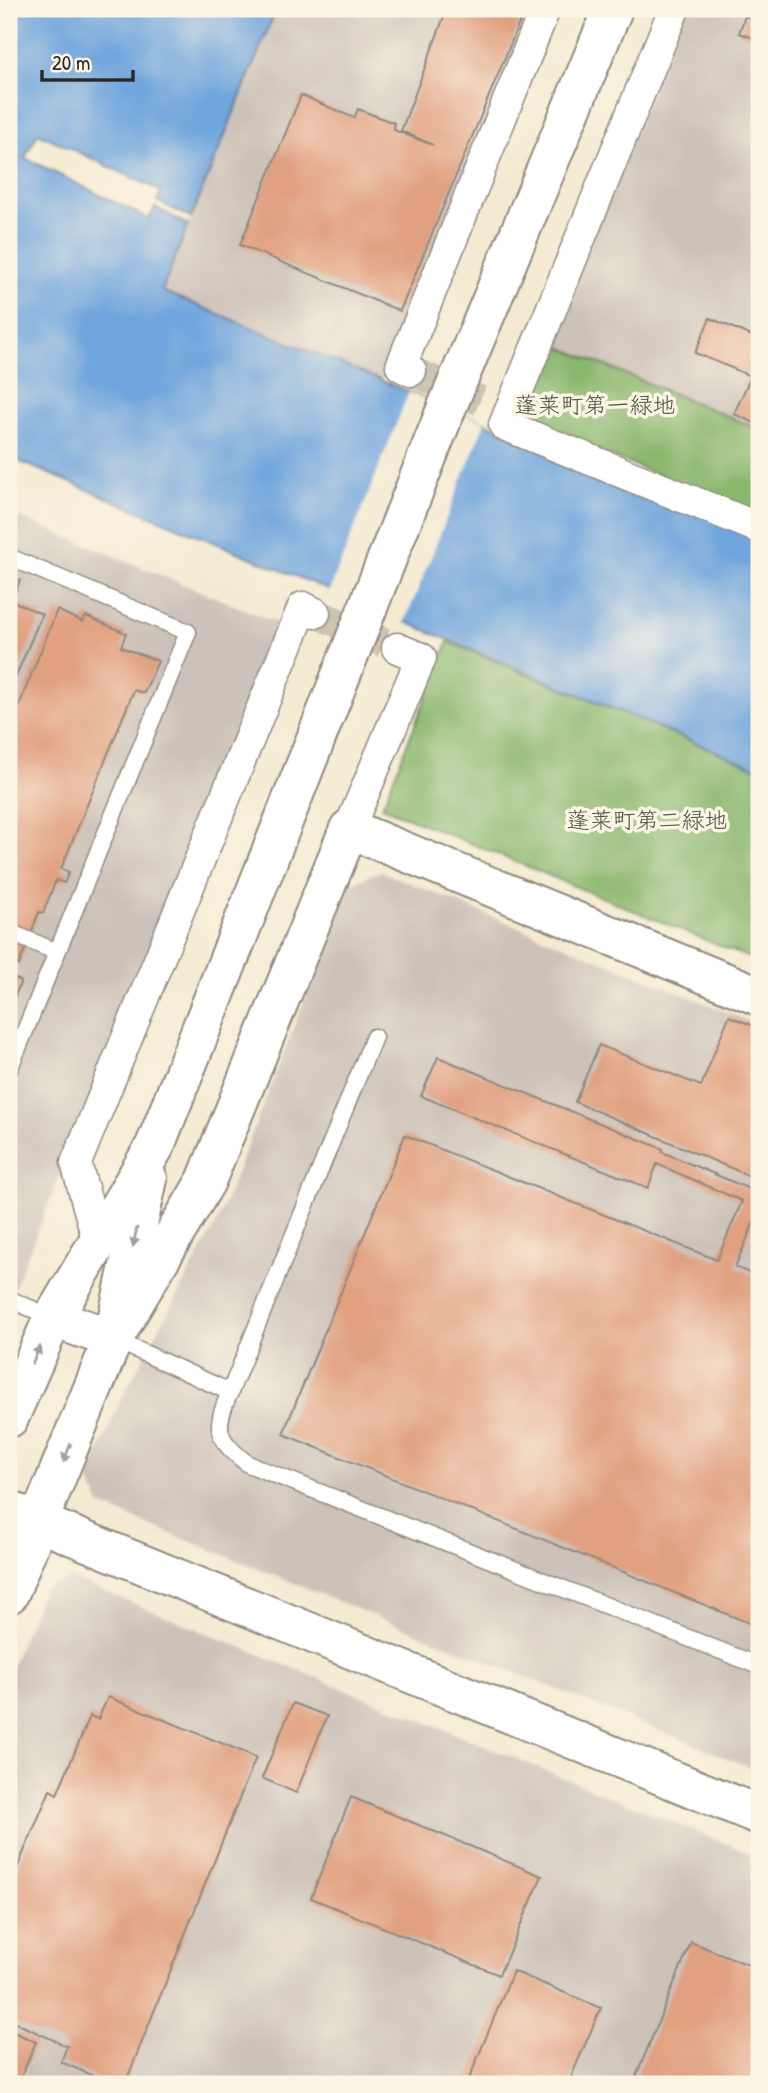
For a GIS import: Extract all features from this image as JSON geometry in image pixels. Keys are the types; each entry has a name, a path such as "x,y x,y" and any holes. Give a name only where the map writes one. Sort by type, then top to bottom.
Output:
{"street":[{"path":"411,371 401,366 545,9"},
{"path":"9,1418 53,1318 155,1146 447,407 613,9"},
{"path":"674,9 501,409 504,425 759,528"},
{"path":"98,1242 76,1163 303,607 316,613"},
{"path":"9,1594 23,1517 113,1339 206,1181 421,658 397,648"},
{"path":"349,829 759,996"},
{"path":"113,1339 155,1146"},
{"path":"53,1318 113,1339"},
{"path":"23,1517 759,1815"}],"lane":[{"path":"9,557 188,632 9,1070"},
{"path":"9,932 57,952"},
{"path":"374,1037 218,1419 221,1435 234,1454 248,1464 759,1666"},
{"path":"9,1300 53,1318"},
{"path":"113,1339 230,1392"}],"shaded area":[{"path":"276,9 531,9 381,380 161,291"},
{"path":"684,9 759,9 759,429 550,343"},
{"path":"9,513 283,625 9,1301"},
{"path":"380,871 759,1025 759,1771 100,1505 88,1477 121,1399 218,1220 350,884"},
{"path":"71,1578 759,1857 759,2084 9,2084 9,1672 43,1589"}],"green space":[{"name":"蓬莱町第一緑地","path":"550,343 759,429 759,516 530,423 523,415"},
{"name":"蓬莱町第二緑地","path":"448,642 759,769 759,962 382,807"}],"water":[{"path":"9,9 276,9 191,218 157,201 161,191 38,133 25,158 149,219 155,207 188,225 162,291 759,534 759,769 9,457"}],"pier":[{"path":"409,392 485,422 404,624 329,592"}],"building":[{"path":"447,9 525,9 400,311 240,245 301,95 354,118 358,109 394,123 394,130 433,145 401,131"},
{"path":"745,16 759,21 759,40 739,33"},
{"path":"710,318 759,339 759,425 734,414 751,376 695,353"},
{"path":"9,576 20,580 12,601 42,614 9,693"},
{"path":"57,610 83,622 86,616 126,633 121,647 158,661 144,693 134,690 61,869 69,872 64,883 56,880 43,913 39,912 19,965 9,960 9,731"},
{"path":"9,976 21,981 9,1010"},
{"path":"729,1016 759,1028 759,1180 575,1102 599,1045 701,1086"},
{"path":"438,1057 663,1149 662,1152 759,1193 759,1210 735,1267 759,1277 759,1627 283,1434 405,1135 717,1260 742,1201 657,1164 648,1188 421,1096"},
{"path":"108,1697 256,1757 125,2084 112,2084 61,2062 67,2046 9,2020 9,1887 50,1790 57,1794 90,1716 98,1719"},
{"path":"293,1703 327,1716 296,1793 262,1778"},
{"path":"351,1797 542,1876 499,1975 311,1898"},
{"path":"691,1942 759,1969 759,2084 633,2084"},
{"path":"513,1971 601,2008 568,2084 467,2084"},
{"path":"9,2030 36,2042 18,2084 9,2084"}],"tunnel":[{"path":"411,371 493,406"},
{"path":"315,613 397,648"}]}
